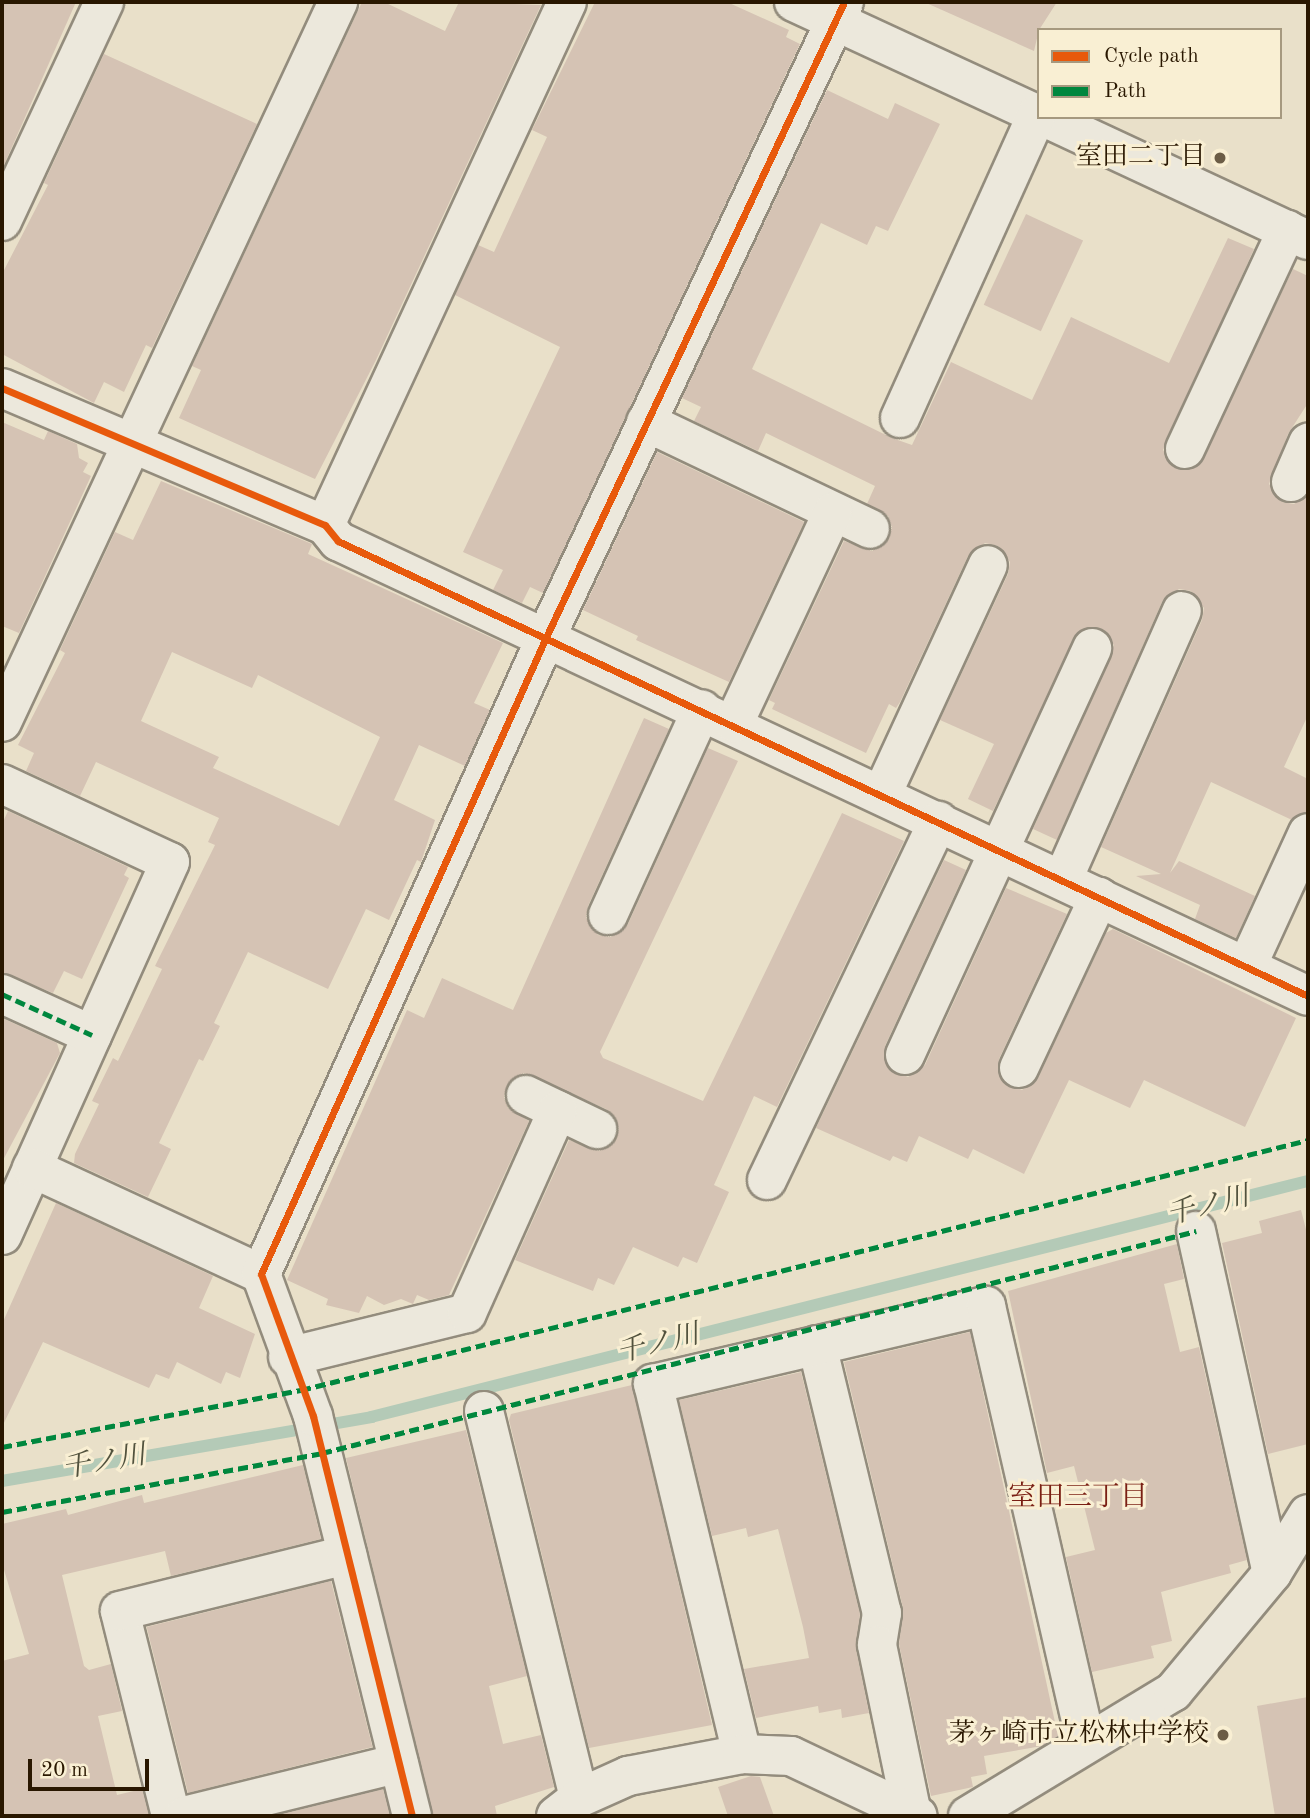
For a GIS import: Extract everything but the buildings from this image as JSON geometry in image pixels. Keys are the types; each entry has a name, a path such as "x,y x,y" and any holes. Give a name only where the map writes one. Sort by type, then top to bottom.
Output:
{"street":[{"path":"2,221 104,2"},
{"path":"2,722 338,2"},
{"path":"325,525 567,2"},
{"path":"794,2 840,11 1037,113"},
{"path":"412,1816 316,1430 288,1357 261,1274 547,635 840,11"},
{"path":"900,418 1038,119"},
{"path":"1049,119 1298,235 1185,449"},
{"path":"2,388 325,525 338,541 547,635 1308,996"},
{"path":"646,422 870,530"},
{"path":"1290,482 1308,443"},
{"path":"608,915 833,512"},
{"path":"882,794 988,565"},
{"path":"1063,879 1182,611"},
{"path":"905,1055 1092,648"},
{"path":"2,784 170,862 2,1235"},
{"path":"767,1180 938,821"},
{"path":"1247,966 1308,833"},
{"path":"1019,1068 1099,897"},
{"path":"2,994 92,1035"},
{"path":"288,1357 467,1313 542,1102 597,1129"},
{"path":"32,1168 261,1274"},
{"path":"1196,1231 1272,1573"},
{"path":"742,1754 653,1384 986,1306 1086,1743"},
{"path":"817,1345 882,1613 877,1645 915,1815"},
{"path":"484,1411 568,1807 628,1776 742,1754 791,1756 915,1815"},
{"path":"968,1816 1173,1692 1272,1573 1308,1514"},
{"path":"172,1816 120,1611 347,1555"},
{"path":"184,1816 399,1763"}],"waterway":[{"name":"千ノ川","path":"2,1481 371,1417 1308,1181"}],"marked path":[{"path":"2,994 92,1035"},
{"path":"2,1447 301,1390 1308,1140"},
{"path":"2,1512 322,1453 1196,1231"}],"cycle path":[{"path":"412,1816 313,1416 261,1274 547,635 844,2"},
{"path":"2,388 325,525 338,541 1308,996"}],"place":[{"name":"室田二丁目","path":"1220,158"},
{"name":"茅ヶ崎市立松林中学校","path":"1223,1735"}],"district":[{"name":"室田三丁目","path":"1078,1498"}]}
